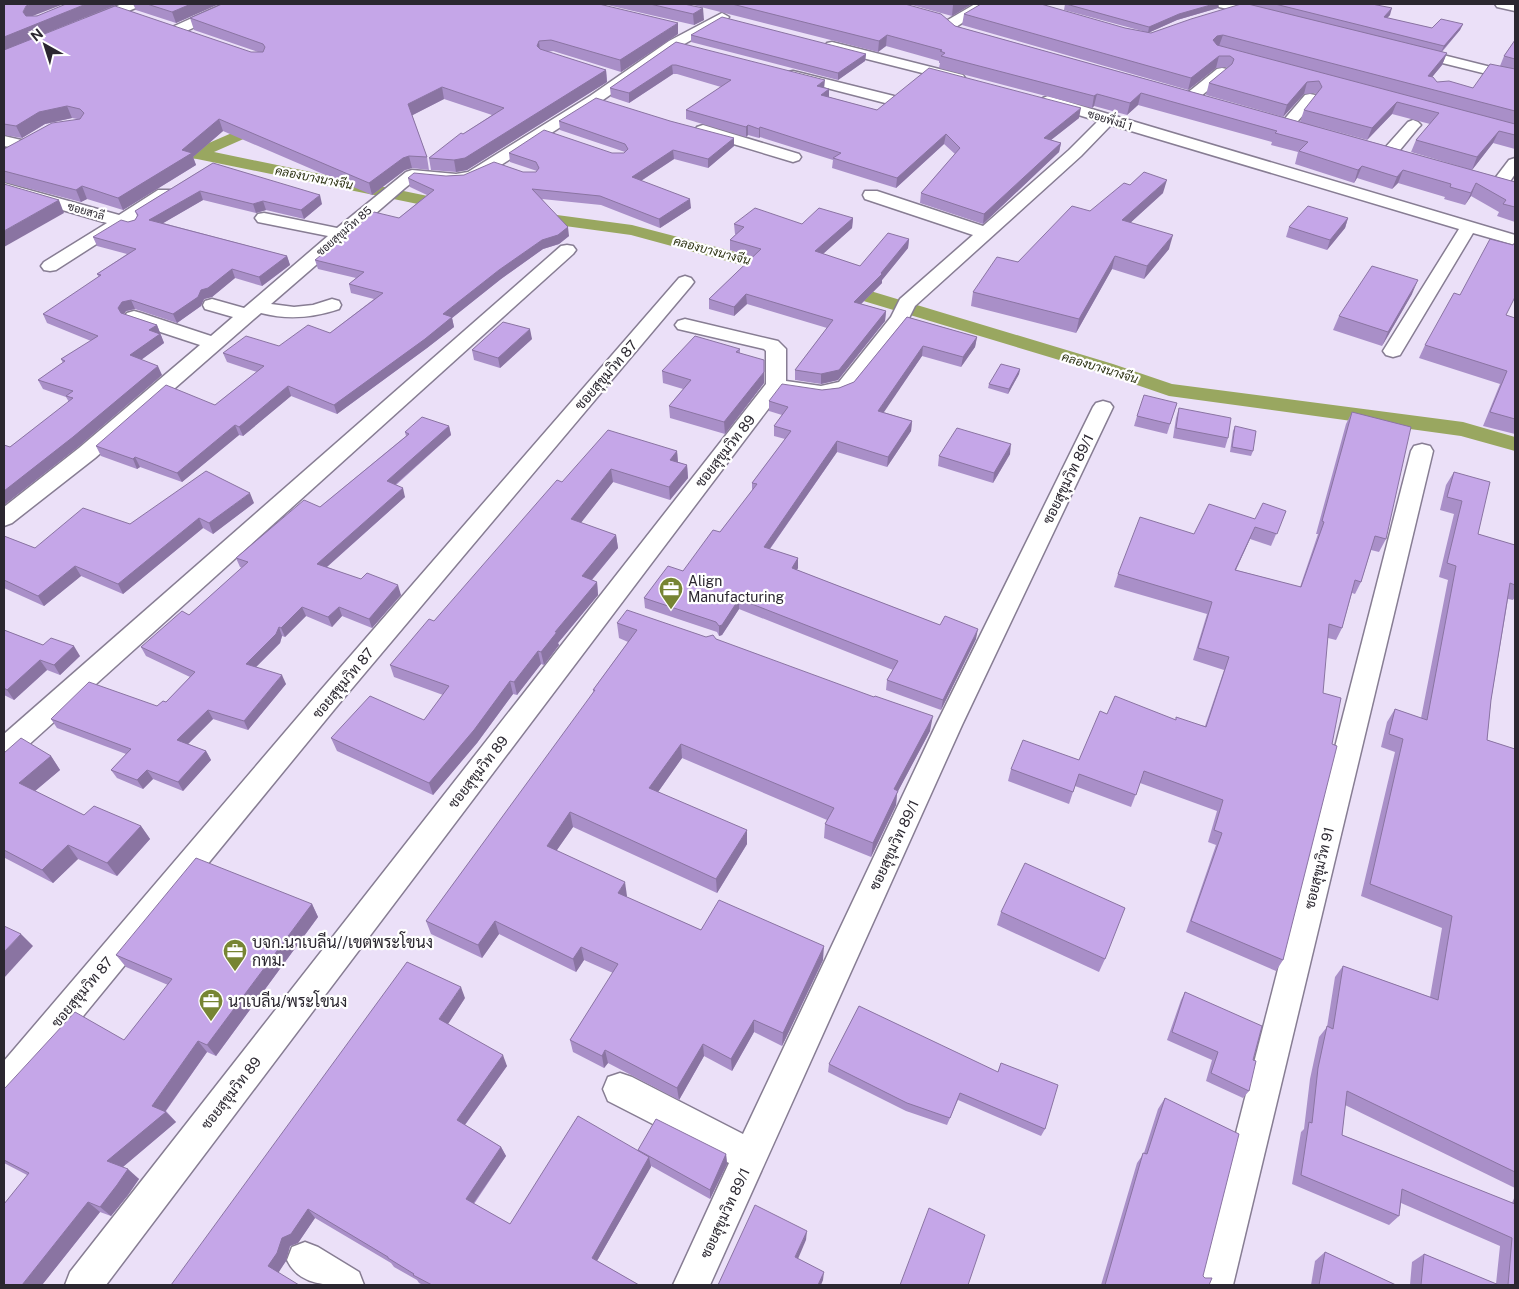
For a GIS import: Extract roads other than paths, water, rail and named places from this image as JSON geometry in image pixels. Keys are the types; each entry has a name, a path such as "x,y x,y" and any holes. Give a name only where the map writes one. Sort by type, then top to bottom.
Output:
{"street":[{"path":"175,31 233,4"},
{"path":"968,34 954,30 944,21 984,4"},
{"path":"1224,4 1279,18"},
{"path":"1502,4 1515,7"},
{"path":"1216,16 1242,8"},
{"path":"83,25 118,10 134,10"},
{"name":"ซอยสุขุมวิท 85","path":"4,518 87,453 399,184 412,175 465,179 494,163 623,80 674,44 727,19 705,13"},
{"path":"159,25 198,38"},
{"path":"678,27 696,32"},
{"path":"819,42 973,82"},
{"path":"674,44 693,49"},
{"path":"1393,47 1515,77"},
{"path":"1449,76 1460,64"},
{"path":"777,70 889,99"},
{"path":"1210,103 1184,95 1222,72"},
{"path":"604,74 623,80"},
{"name":"ซอยพึ่งมี 1","path":"1030,97 1515,240"},
{"path":"1305,130 1282,123 1310,98"},
{"path":"594,99 614,104"},
{"path":"685,325 771,345 776,349 776,385 822,393 834,392 846,386 904,310 1075,153 1108,119"},
{"path":"1389,153 1413,125"},
{"path":"689,126 793,156"},
{"path":"543,131 562,138"},
{"path":"4,156 41,135"},
{"path":"4,141 24,145"},
{"path":"1370,148 1407,158"},
{"path":"1499,185 1515,162"},
{"path":"494,163 512,169"},
{"path":"1481,179 1515,189"},
{"path":"50,266 179,185"},
{"name":"ซอยสวลี","path":"4,188 139,226"},
{"path":"871,195 986,233"},
{"path":"264,218 341,234"},
{"path":"1393,351 1469,226"},
{"path":"4,750 567,250"},
{"name":"ซอยสุขุมวิท 87","path":"4,1086 329,698 686,282"},
{"path":"212,305 291,314 316,311 332,305"},
{"path":"134,317 214,343"},
{"name":"ซอยสุขุมวิท 89","path":"83,1285 616,609 776,385"},
{"name":"ซอยสุขุมวิท 89/1","path":"691,1285 751,1156 940,722 1103,407"},
{"name":"ซอยสุขุมวิท 91","path":"1215,1285 1422,451"},
{"path":"620,1089 751,1156"},
{"path":"305,1260 346,1285"}],"waterway":[{"path":"197,154 269,122"},
{"name":"คลองบางนางจีน","path":"161,150 197,154"},
{"name":"คลองบางนางจีน","path":"197,154 457,207"},
{"name":"คลองบางนางจีน","path":"527,216 632,230 782,270"},
{"name":"คลองบางนางจีน","path":"834,286 1106,368 1169,390 1463,429 1515,444"}],"place":[{"name":"Align Manufacturing","path":"671,610"},
{"name":"บจก.นาเบลีน//เขตพระโขนง กทม.","path":"235,972"},
{"name":"นาเบลีน/พระโขนง","path":"211,1022"}]}
